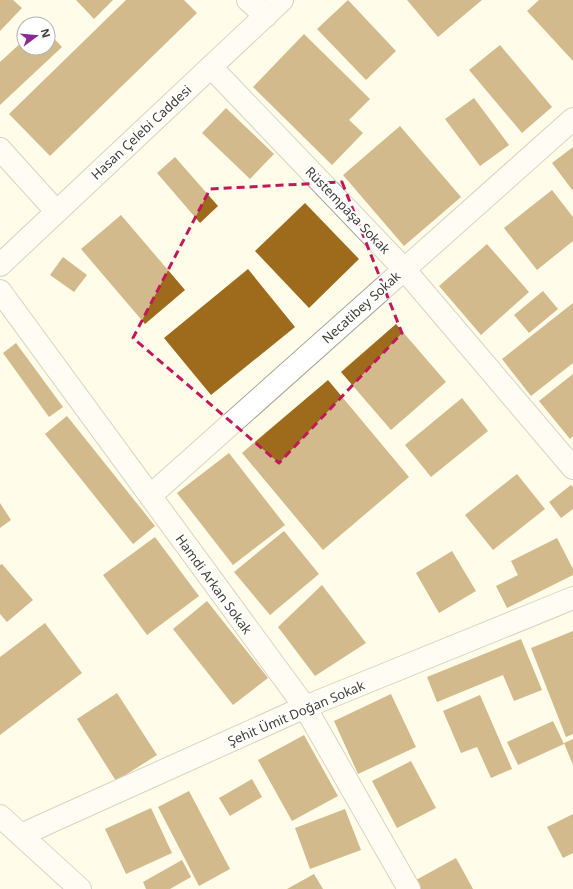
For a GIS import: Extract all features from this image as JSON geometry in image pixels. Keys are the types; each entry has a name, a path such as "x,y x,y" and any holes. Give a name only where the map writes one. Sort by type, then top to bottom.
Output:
{"street":[{"path":"248,0 266,16"},
{"name":"Hasan Çelebi Caddesi","path":"0,265 282,0"},
{"name":"Rüstempaşa Sokak","path":"212,67 404,269 573,468"},
{"name":"Necatibey Sokak","path":"150,496 573,119"},
{"path":"0,150 56,211"},
{"name":"Hamdi Arkan Sokak","path":"0,291 305,707 410,889"},
{"name":"Şehit Ümit Doğan Sokak","path":"21,835 305,707 573,598"},
{"path":"0,816 80,889"}],"highlighted area":[{"path":"342,182 402,333 279,463 133,338 210,189"}],"building":[{"path":"0,0 13,0 22,8 0,31"},
{"path":"76,0 113,0 94,19"},
{"path":"126,0 184,0 197,13 50,156 9,114"},
{"path":"348,0 396,51 366,80 317,29"},
{"path":"407,0 482,0 438,37"},
{"path":"539,0 573,0 573,61 527,11"},
{"path":"304,34 370,99 349,120 363,133 332,165 253,87"},
{"path":"56,41 62,47 56,53"},
{"path":"500,45 552,107 522,133 469,70"},
{"path":"16,47 16,56 52,56 0,105 0,62"},
{"path":"474,98 509,145 480,166 445,119"},
{"path":"226,108 274,154 250,179 202,133"},
{"path":"400,126 461,197 404,246 343,175"},
{"path":"573,147 573,191 552,163"},
{"path":"175,157 218,206 200,223 157,173"},
{"path":"552,190 573,217 573,241 537,270 504,228"},
{"path":"305,203 359,259 309,308 255,251"},
{"path":"121,215 185,290 145,324 81,249"},
{"path":"487,244 529,292 481,335 439,286"},
{"path":"63,257 87,275 74,292 50,275"},
{"path":"248,269 295,327 211,395 164,338"},
{"path":"543,291 558,309 529,333 514,315"},
{"path":"573,303 573,363 531,396 502,359"},
{"path":"396,324 446,382 391,430 341,372"},
{"path":"16,343 63,407 49,417 3,353"},
{"path":"573,374 573,436 570,439 539,401"},
{"path":"328,380 409,477 323,550 242,453"},
{"path":"462,398 488,431 431,477 405,445"},
{"path":"67,416 155,526 133,544 45,434"},
{"path":"229,453 285,525 233,565 177,493"},
{"path":"517,474 545,509 493,550 465,515"},
{"path":"571,485 573,487 573,509 561,518 549,502"},
{"path":"0,503 11,520 0,528"},
{"path":"284,531 319,574 270,615 234,572"},
{"path":"155,537 199,596 147,635 103,575"},
{"path":"557,538 573,569 573,575 507,608 496,586 518,575 511,561"},
{"path":"452,551 476,591 439,613 416,573"},
{"path":"2,564 33,600 7,622 0,614 0,565"},
{"path":"322,585 366,643 315,676 278,627"},
{"path":"207,601 268,678 233,705 173,629"},
{"path":"45,623 82,673 0,735 0,657"},
{"path":"573,631 573,734 566,737 531,648"},
{"path":"521,639 542,690 514,701 503,675 437,702 427,677"},
{"path":"117,693 157,755 116,781 77,719"},
{"path":"391,694 416,747 358,774 334,721"},
{"path":"480,695 512,769 491,778 477,747 461,753 443,711"},
{"path":"553,721 564,744 518,765 507,742"},
{"path":"304,735 338,796 292,821 258,760"},
{"path":"573,739 573,765 564,743"},
{"path":"411,761 436,808 397,828 372,781"},
{"path":"252,779 262,797 230,816 219,798"},
{"path":"189,791 230,869 199,886 158,807"},
{"path":"151,808 172,853 126,874 105,829"},
{"path":"345,809 361,850 310,869 295,828"},
{"path":"573,814 573,853 563,858 547,827"},
{"path":"456,858 473,889 421,889 416,880"},
{"path":"182,860 191,877 170,889 146,889 143,882"},
{"path":"314,874 323,889 287,889"}]}
